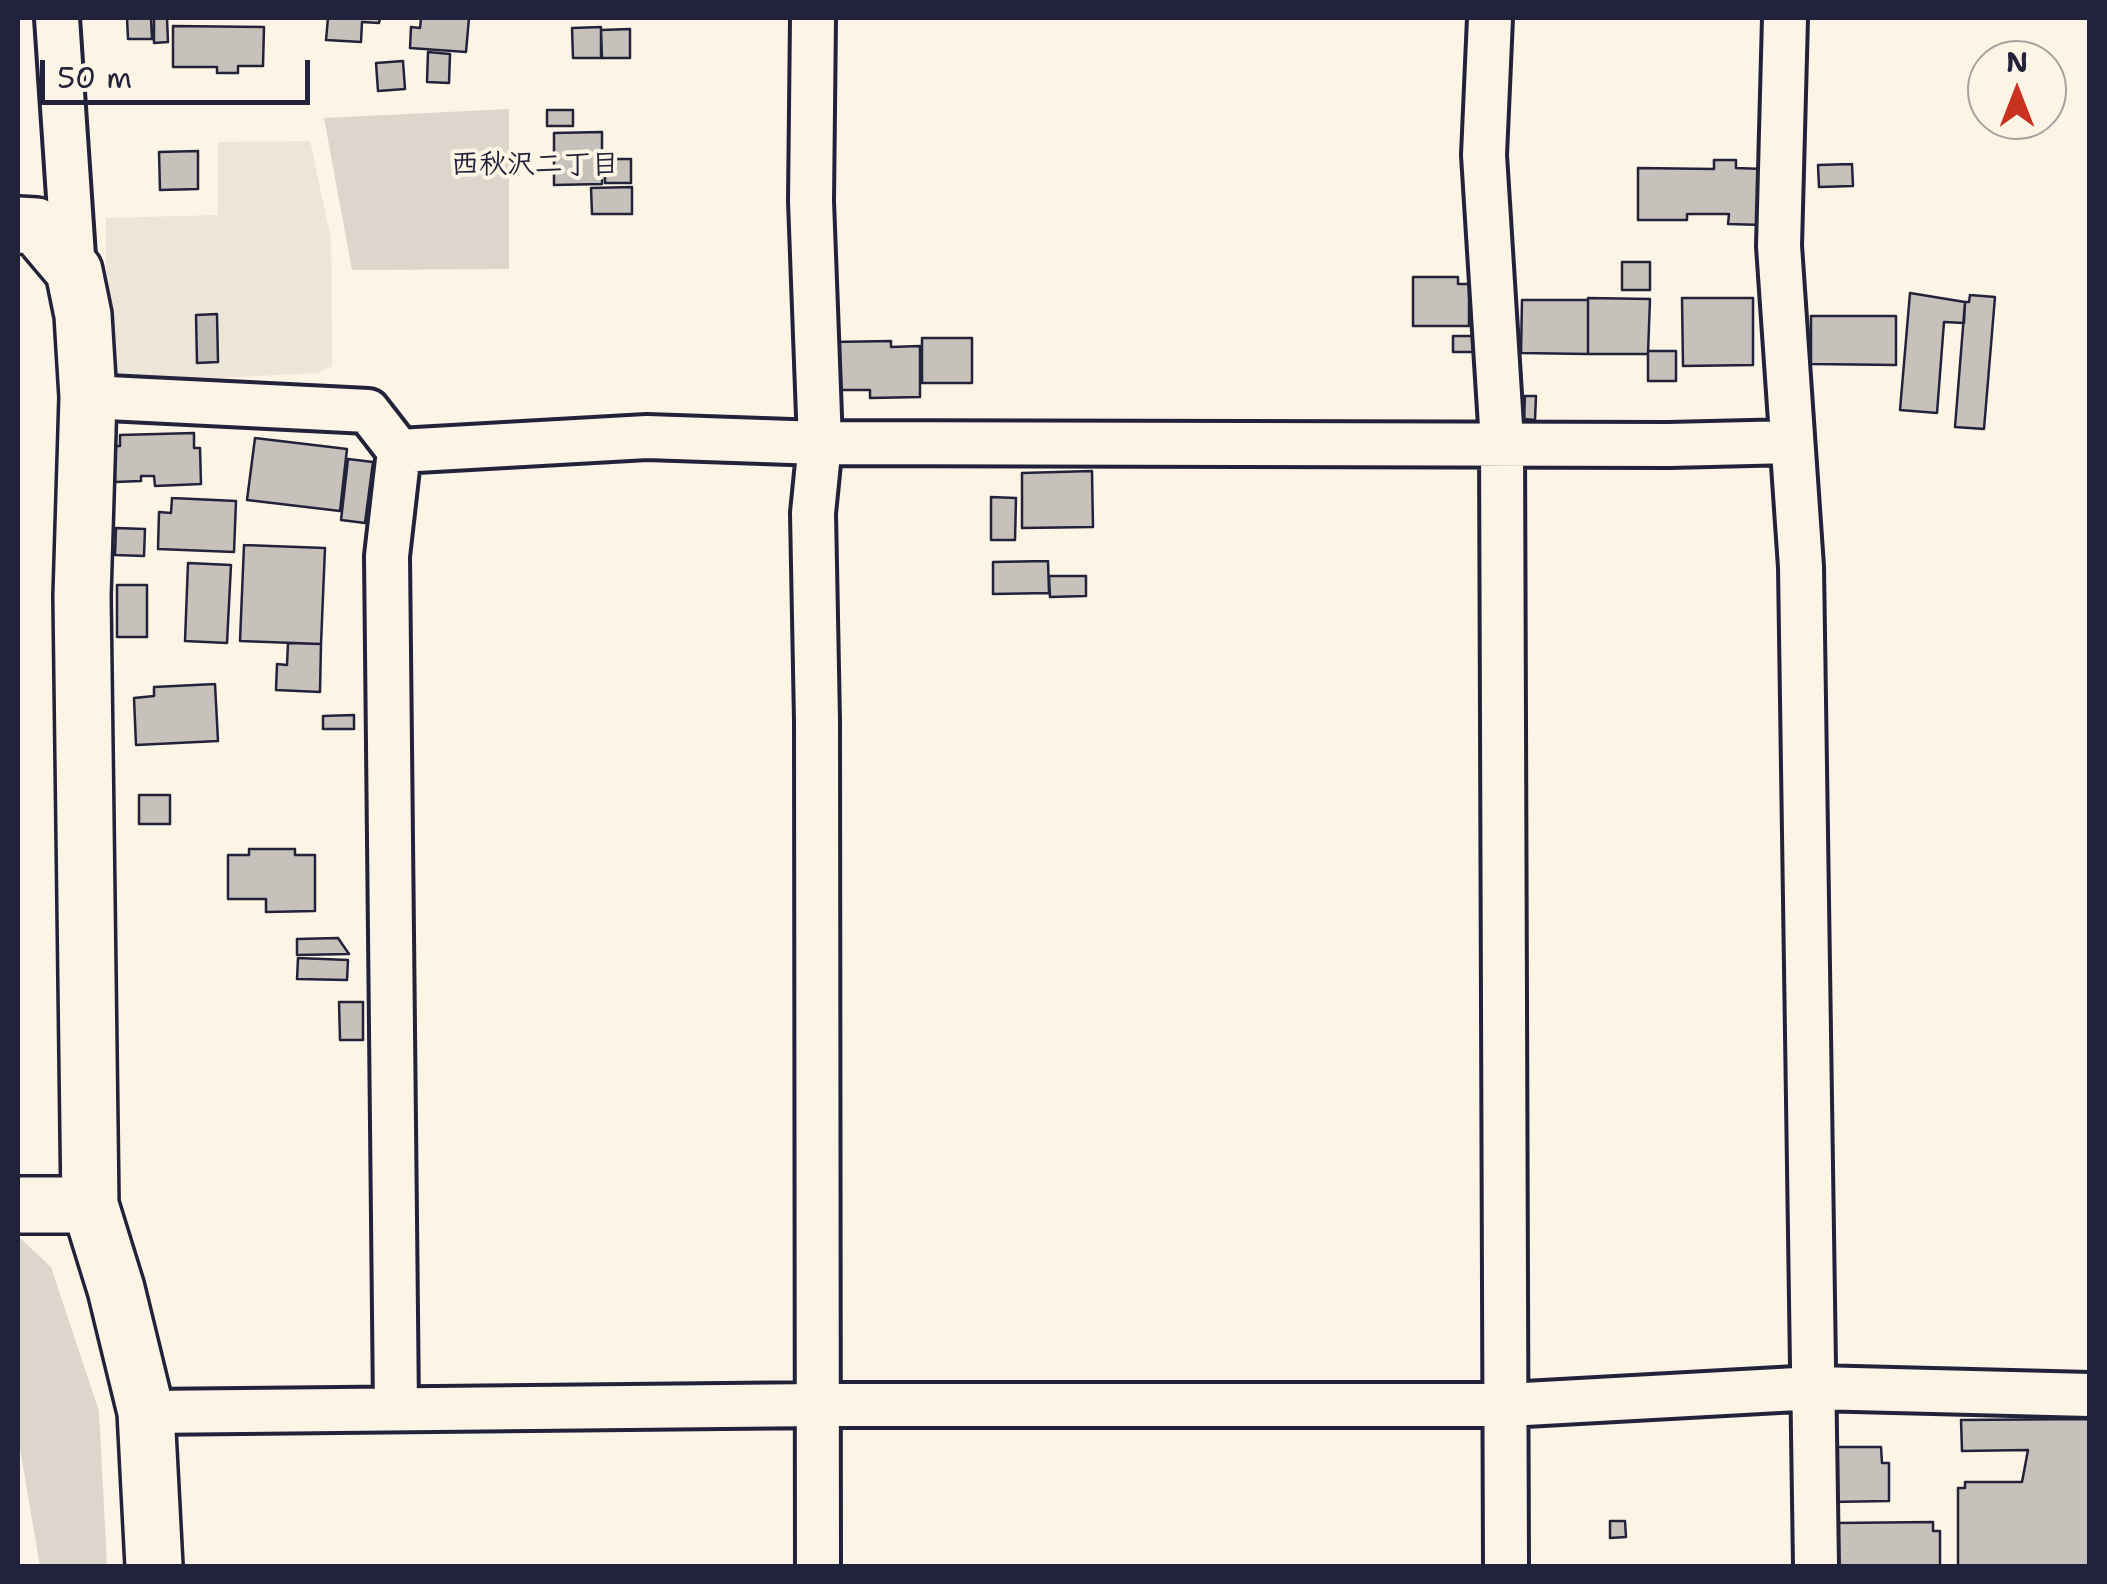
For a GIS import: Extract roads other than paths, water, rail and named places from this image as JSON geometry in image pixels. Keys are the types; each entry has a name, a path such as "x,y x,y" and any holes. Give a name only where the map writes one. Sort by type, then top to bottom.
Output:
{"street":[{"path":"58,18 74,271 83,315 88,397 82,596 90,1205 116,1289 146,1412 154,1566"},
{"path":"814,18 810,201 820,443 813,513 818,1566"},
{"path":"1490,18 1484,155 1502,442 1506,1566"},
{"path":"1784,18 1780,246 1801,568 1816,1566"},
{"path":"18,225 36,226 74,271"},
{"path":"88,397 368,411 399,450 387,556 396,1408"},
{"path":"399,450 647,437 820,443 1792,442"},
{"path":"18,1205 90,1205"},
{"path":"146,1412 1506,1405 1814,1388 2090,1395"}],"district":[{"name":"西秋沢二丁目","path":"535,166"}]}
